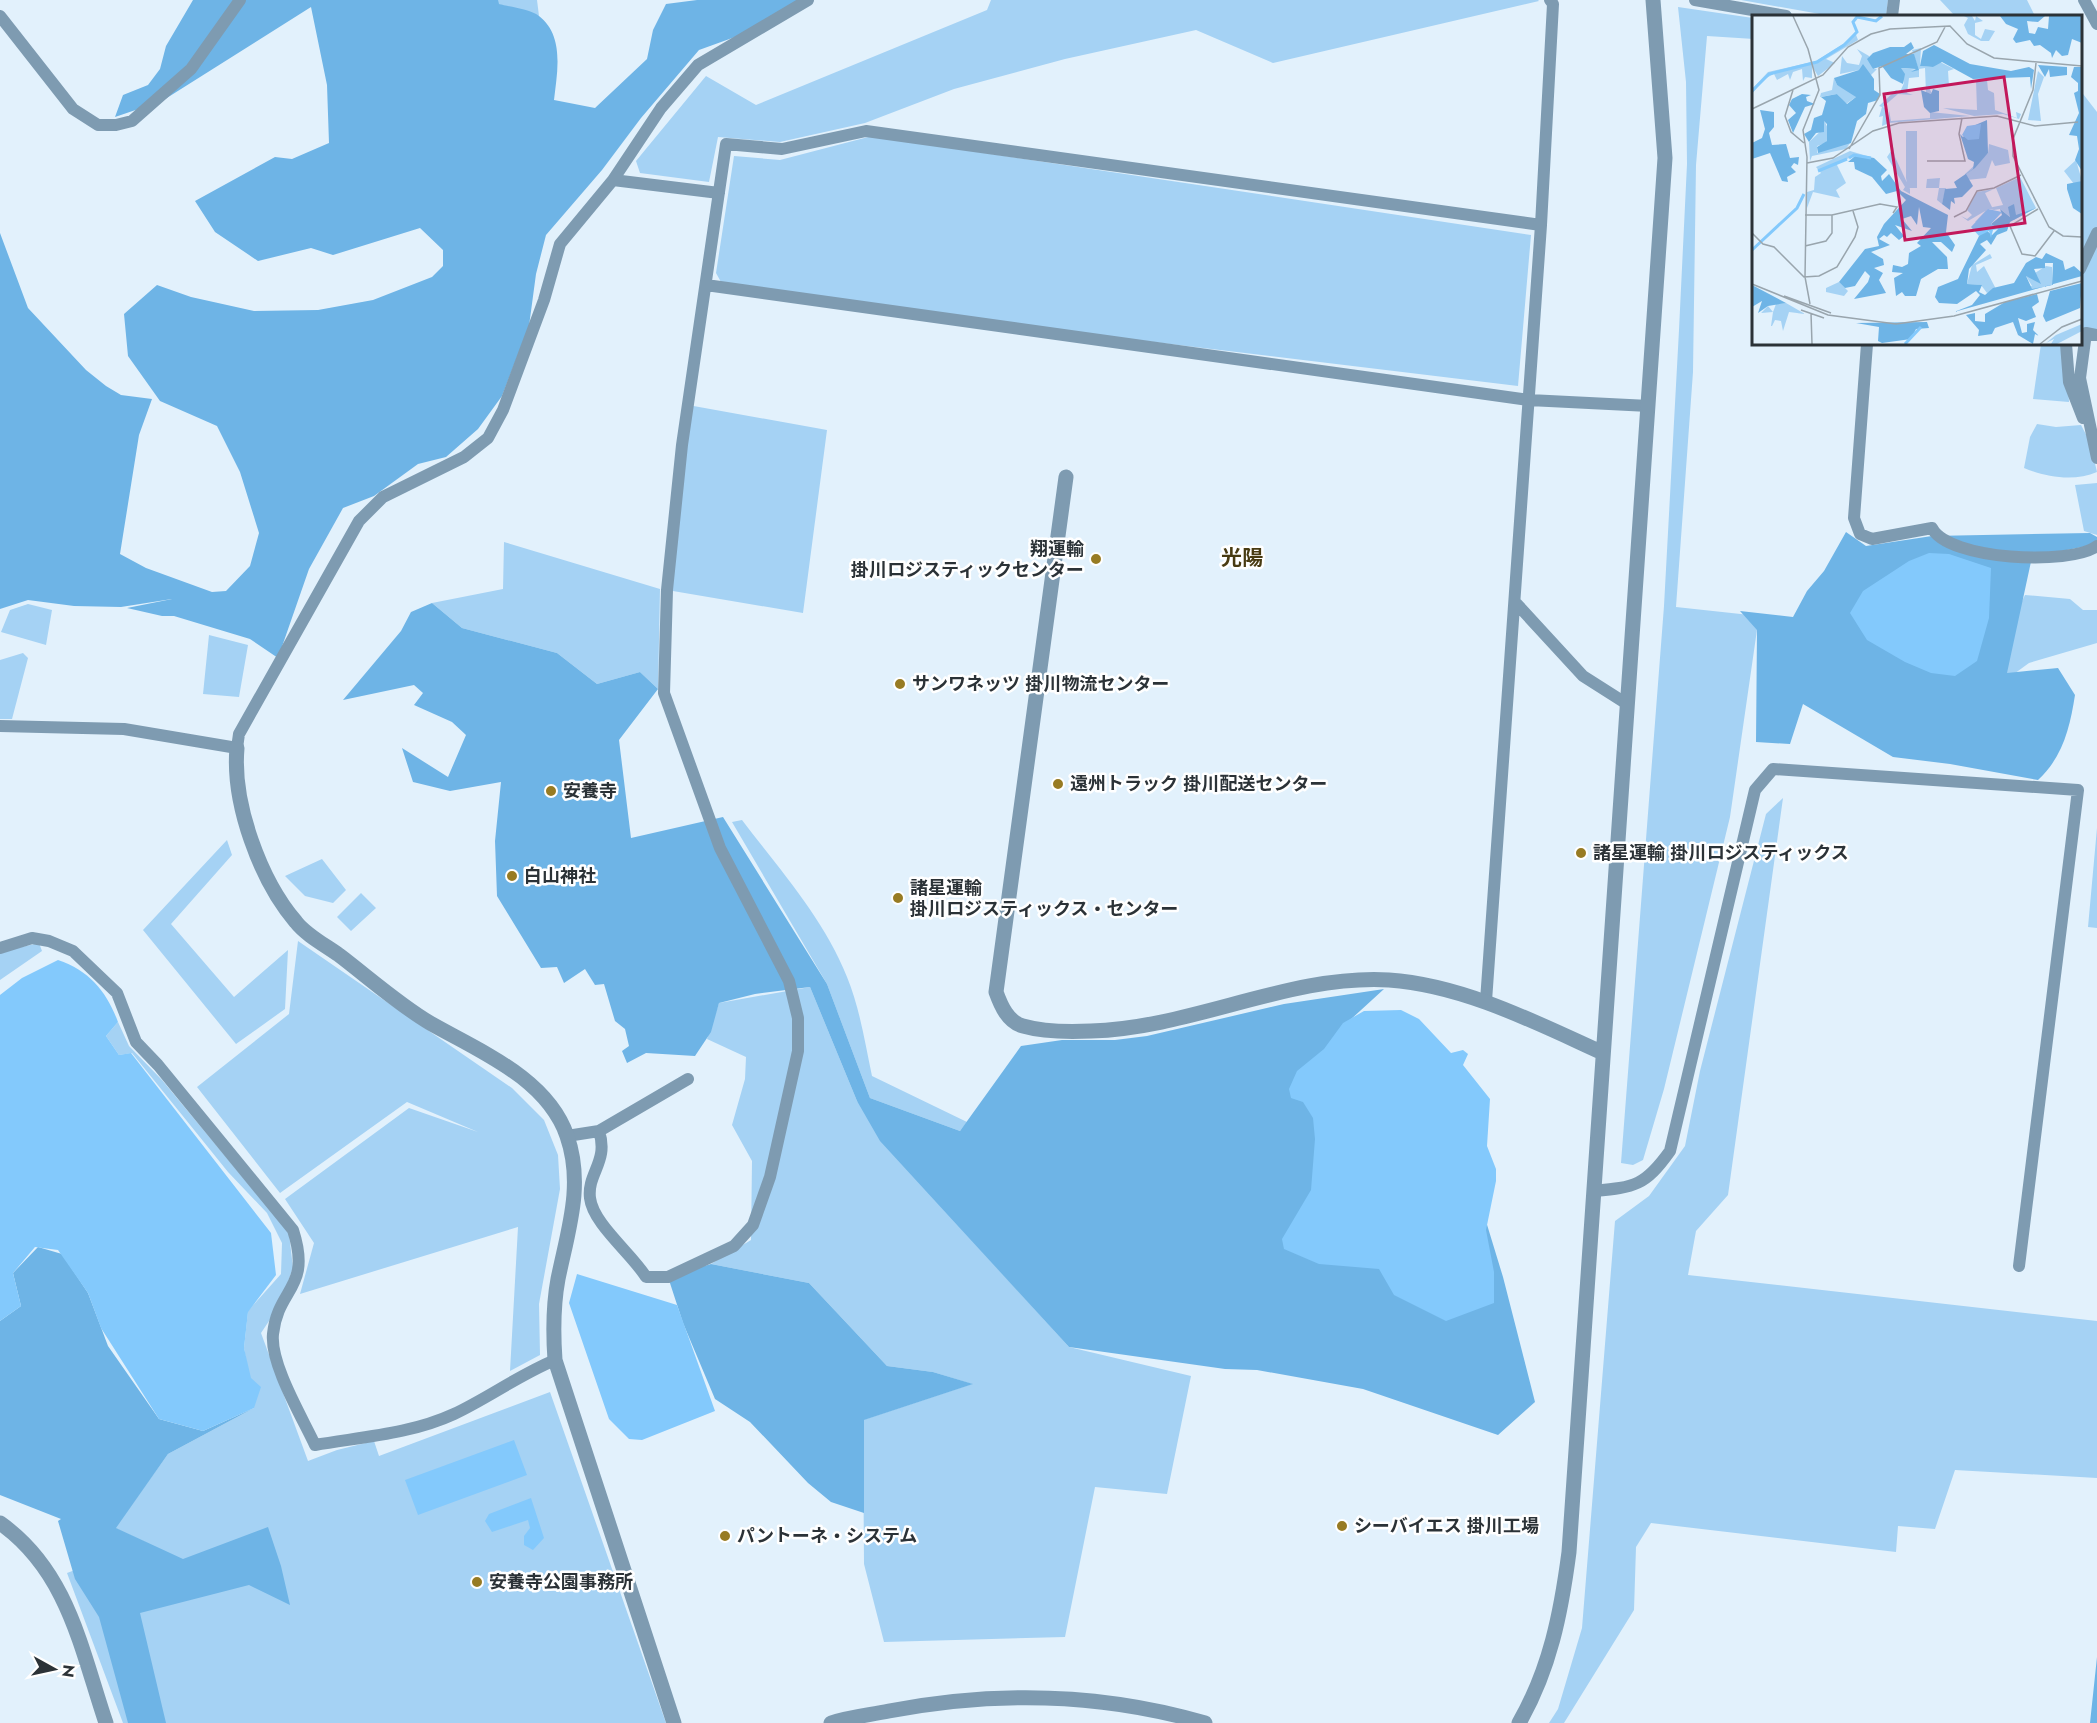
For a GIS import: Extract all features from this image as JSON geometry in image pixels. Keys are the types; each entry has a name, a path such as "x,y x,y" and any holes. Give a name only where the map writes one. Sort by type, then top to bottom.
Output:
{"street":[{"path":"0,16 73,109 98,125 116,125 132,121 191,69 240,0"},
{"path":"674,1723 555,1360 552,1321 576,1193 576,1166 559,1117 537,1090 506,1067 426,1020 296,923 271,884 253,843 239,795 235,767 239,734 359,521 383,497 464,457 488,438 503,410 544,300 560,244 613,180 661,108 698,65 808,0"},
{"path":"1486,1001 1541,225 1553,4 1550,0"},
{"path":"1519,1723 1536,1692 1550,1658 1562,1608 1569,1552 1665,158 1653,0"},
{"path":"1695,0 1780,15"},
{"path":"1892,15 1894,0"},
{"path":"2084,0 2097,24"},
{"path":"599,1131 604,1147 589,1196 593,1212 636,1261 646,1277 668,1277 734,1246 753,1225 770,1177 798,1051 798,1018 789,981 720,848 664,693 666,590 682,445 726,144 782,149 867,130 1541,225"},
{"path":"613,180 719,193"},
{"path":"2082,265 2097,233"},
{"path":"706,285 1529,399 1649,406"},
{"path":"2097,335 2086,333 2080,378 2097,458"},
{"path":"1867,345 1854,518 1860,534 1872,539 1932,528 1936,535 1961,548 2027,559 2077,553 2097,546"},
{"path":"2066,345 2069,381 2093,443"},
{"path":"1066,477 996,992 1004,1012 1021,1026 1071,1032 1110,1031 1185,1018 1315,985 1354,979 1392,980 1486,1001 1603,1053"},
{"path":"1515,602 1583,676 1627,704"},
{"path":"0,726 124,729 237,748"},
{"path":"1594,1191 1631,1188 1655,1172 1670,1151 1755,790 1773,769 2078,790 2019,1266"},
{"path":"0,948 32,938 49,941 73,951 103,979 117,993 136,1042 158,1065 293,1230 299,1250 300,1265 295,1284 276,1319 273,1336 280,1365 315,1445 408,1430 453,1414 528,1371 555,1360"},
{"path":"567,1136 599,1131 688,1079"},
{"path":"0,1523 16,1534 40,1558 61,1590 106,1723"},
{"path":"831,1723 918,1706 976,1698 1010,1698 1066,1699 1136,1706 1205,1723"}],"shaded area":[{"path":"193,0 498,0 499,4 539,16 553,34 557,55 554,100 595,108 647,59 653,30 666,4 697,0 809,0 768,25 699,50 546,235 536,274 529,326 502,396 478,429 446,457 418,464 374,496 343,508 309,569 278,658 250,639 174,616 162,616 127,608 172,599 121,607 74,606 28,600 0,609 0,233 28,308 86,370 106,386 121,395 152,399 139,435 120,554 146,568 212,592 226,591 250,566 259,533 240,472 217,426 160,401 128,356 124,314 157,285 191,297 254,311 318,310 373,300 432,277 443,266 443,250 420,228 333,255 311,248 258,261 215,232 195,201 275,157 292,159 329,143 327,85 311,7 162,101 115,117 123,95 148,85 160,69 166,46"},
{"path":"498,0 537,0 539,16 498,4"},
{"path":"991,0 1539,1 1273,63 1196,30 1065,59 954,89 865,123 780,142 718,137 709,182 640,173 636,161 706,76 756,105 987,10"},
{"path":"1741,0 1888,0 1886,15 1825,15"},
{"path":"1940,0 2027,0 2034,15 1954,15"},
{"path":"1678,7 1752,18 1752,39 1707,36 1696,165 1693,372 1676,607 1759,616 1730,817 1664,1089 1643,1160 1633,1165 1621,1163 1664,606 1687,164 1686,82"},
{"path":"2082,93 2097,112 2097,231 2082,265"},
{"path":"872,136 1531,235 1518,386 871,308 721,282 716,273 734,156 780,160"},
{"path":"2097,244 2097,337 2082,331 2082,268"},
{"path":"2041,345 2066,345 2069,402 2033,399"},
{"path":"688,405 827,430 803,613 667,590"},
{"path":"2037,424 2056,427 2081,425 2090,442 2097,472 2070,478 2041,474 2024,468 2030,437"},
{"path":"2097,483 2097,535 2084,531 2075,485"},
{"path":"1846,532 1866,546 1932,536 2090,533 2097,537 2097,544 2032,557 2007,673 2058,668 2075,695 2064,741 2054,762 2038,780 1950,764 1893,757 1803,704 1790,744 1756,742 1757,630 1740,611 1793,617 1807,591 1824,571"},
{"path":"504,542 660,589 658,689 640,672 597,684 557,653 462,628 432,603 503,589"},
{"path":"1929,553 1949,554 1991,568 1989,618 1977,661 1955,676 1931,673 1905,662 1867,640 1850,613 1863,591 1909,561"},
{"path":"2025,595 2070,599 2083,610 2097,610 2097,643 2029,663 2007,679 2006,633"},
{"path":"432,603 462,628 557,653 597,684 640,672 658,689 619,740 631,838 723,817 827,984 870,1098 960,1131 1021,1046 1062,1040 1115,1040 1147,1036 1284,1004 1384,989 1337,1032 1474,1182 1503,1277 1535,1402 1498,1435 1363,1389 1257,1370 1225,1369 1069,1347 880,1141 857,1101 810,987 755,994 719,1003 711,1032 695,1056 646,1053 627,1063 622,1051 629,1046 625,1029 615,1021 604,984 595,985 585,969 564,983 557,967 541,968 497,896 495,841 501,782 450,791 413,782 402,748 448,777 466,735 452,722 414,705 423,693 414,685 343,700 401,631 411,612"},
{"path":"28,604 52,610 46,645 1,632 10,610"},
{"path":"209,635 248,645 239,697 203,694"},
{"path":"23,653 28,658 12,719 0,719 0,660"},
{"path":"1783,798 1728,1195 1696,1231 1688,1275 2097,1321 2097,1478 1955,1470 1935,1529 1898,1526 1896,1552 1651,1523 1636,1547 1634,1610 1564,1723 1549,1723 1558,1709 1582,1628 1615,1221 1649,1196 1685,1146 1700,1071 1766,814"},
{"path":"742,820 814,915 837,956 855,1001 872,1076 967,1122 960,1131 870,1098 827,984 732,822"},
{"path":"2097,828 2097,928 2088,927"},
{"path":"227,840 232,855 171,924 234,997 288,950 285,1009 236,1044 143,930"},
{"path":"322,859 346,890 333,903 305,896 285,876"},
{"path":"361,893 376,908 351,931 337,917"},
{"path":"298,941 512,1088 544,1120 558,1155 560,1189 539,1304 540,1355 510,1371 518,1227 300,1294 314,1243 285,1199 409,1108 478,1132 407,1102 280,1193 197,1087 289,1014"},
{"path":"39,943 42,951 0,980 0,952"},
{"path":"58,960 79,970 103,992 118,1022 106,1036 119,1055 131,1053 271,1233 276,1275 248,1312 244,1348 251,1378 261,1387 254,1408 203,1431 159,1419 101,1328 88,1293 58,1250 35,1247 13,1273 21,1306 0,1321 0,995 22,978"},
{"path":"810,987 857,1101 958,1225 1069,1347 1191,1376 1167,1494 1095,1487 1065,1637 884,1642 864,1564 863,1420 972,1384 933,1372 887,1366 809,1283 711,1264 751,1240 752,1161 732,1125 745,1079 746,1057 707,1039 719,1003"},
{"path":"1401,1010 1419,1019 1451,1053 1463,1050 1468,1054 1463,1065 1490,1099 1487,1146 1496,1169 1496,1181 1486,1230 1494,1272 1494,1303 1446,1321 1394,1295 1379,1269 1319,1264 1284,1249 1282,1239 1311,1190 1315,1139 1313,1118 1303,1102 1291,1098 1289,1089 1297,1071 1324,1049 1343,1023 1364,1011"},
{"path":"118,1022 129,1046 162,1080 289,1233 293,1268 279,1306 261,1333 308,1461 337,1450 374,1441 379,1456 550,1392 666,1723 123,1723 67,1573 147,1543 115,1528 168,1454 254,1408 244,1348 248,1311 281,1274 282,1243 267,1213 228,1172 132,1053 119,1055 106,1036"},
{"path":"38,1247 62,1254 88,1293 108,1346 159,1419 203,1431 254,1408 168,1454 116,1528 183,1559 268,1527 281,1566 290,1605 249,1585 140,1613 166,1723 128,1723 99,1617 75,1579 58,1521 61,1519 0,1495 0,1321 21,1306 13,1273"},
{"path":"711,1264 809,1283 887,1366 933,1372 973,1384 864,1420 864,1513 831,1502 808,1483 750,1422 715,1399 683,1323 668,1277"},
{"path":"577,1274 677,1305 715,1411 642,1440 629,1439 609,1419 569,1303"},
{"path":"514,1440 527,1475 418,1515 405,1480"},
{"path":"531,1498 544,1538 533,1550 524,1545 524,1536 530,1528 528,1520 492,1532 485,1521 489,1514"},
{"path":"2097,1657 2097,1723 2090,1723"}],"place":[{"name":"翔運輸 掛川ロジスティックセンター","path":"1096,559"},
{"name":"サンワネッツ 掛川物流センター","path":"900,684"},
{"name":"遠州トラック 掛川配送センター","path":"1058,784"},
{"name":"安養寺","path":"551,791"},
{"name":"諸星運輸 掛川ロジスティックス","path":"1581,853"},
{"name":"白山神社","path":"512,876"},
{"name":"諸星運輸 掛川ロジスティックス・センター","path":"898,898"},
{"name":"シーバイエス 掛川工場","path":"1342,1526"},
{"name":"パントーネ・システム","path":"725,1536"},
{"name":"安養寺公園事務所","path":"477,1582"}],"district":[{"name":"光陽","path":"1242,558"}]}
